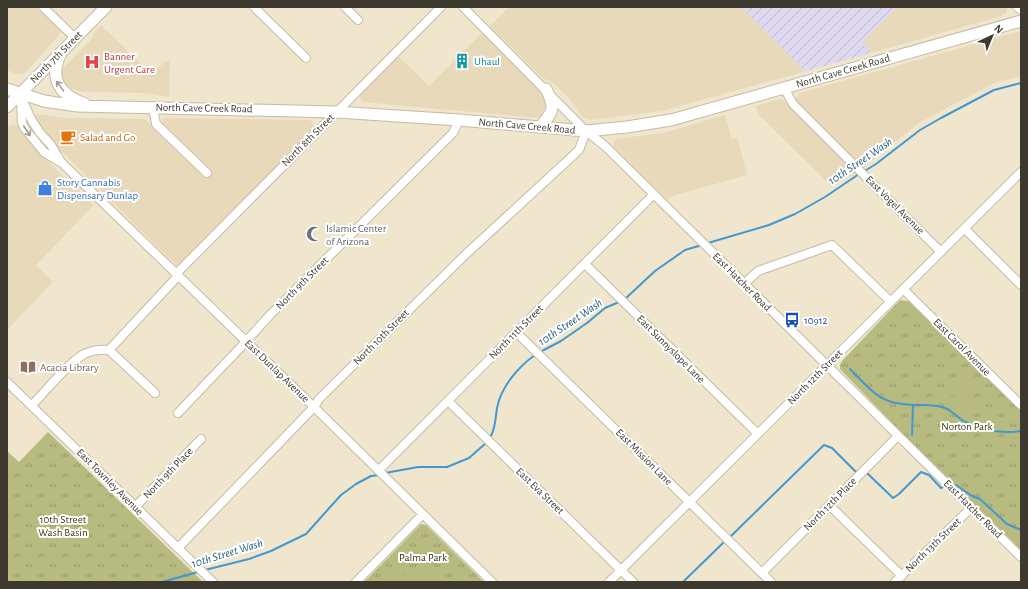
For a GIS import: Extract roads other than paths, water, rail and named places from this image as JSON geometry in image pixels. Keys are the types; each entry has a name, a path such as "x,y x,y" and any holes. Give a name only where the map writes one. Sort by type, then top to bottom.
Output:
{"main road":[{"name":"North 7th Street","path":"7,107 106,7"},
{"name":"North Cave Creek Road","path":"20,94 60,104 336,112 459,120 586,131 662,122 1021,21"},
{"path":"62,52 56,63 56,81 61,89 70,97 91,106"},
{"path":"7,89 20,94"},
{"path":"540,127 552,111 553,106 546,89"}],"street":[{"path":"42,7 75,38"},
{"path":"254,7 306,58"},
{"path":"345,7 358,20"},
{"name":"North 8th Street","path":"109,350 177,275 441,7"},
{"name":"East Hatcher Road","path":"463,7 586,131 605,146 1021,557"},
{"path":"1018,7 1021,10"},
{"name":"East Vogel Avenue","path":"784,88 793,104 941,252"},
{"name":"East Dunlap Avenue","path":"20,94 31,119 40,133 51,145 61,162 379,470 492,582"},
{"path":"153,107 156,124 207,173"},
{"name":"North 9th Street","path":"178,412 269,316 453,133 459,120"},
{"name":"North 10th Street","path":"178,548 314,407 319,399 464,256 579,150 586,131"},
{"name":"North 12th Street","path":"609,582 1021,172"},
{"name":"North 11th Street","path":"379,470 654,194"},
{"path":"964,229 1021,285"},
{"path":"744,284 756,273 766,268 832,245 890,301"},
{"name":"East Sunnyslope Lane","path":"585,264 758,434"},
{"name":"East Carol Avenue","path":"903,289 1021,405"},
{"name":"East Mission Lane","path":"516,332 771,582"},
{"path":"32,405 84,354 101,349 109,350 154,392"},
{"name":"East Townley Avenue","path":"7,382 135,508 213,582"},
{"name":"East Eva Street","path":"448,401 632,582"},
{"name":"North 12th Place","path":"762,573 898,436"},
{"name":"North 9th Place","path":"135,508 201,439"},
{"path":"829,505 902,576"},
{"name":"North 13th Street","path":"895,582 971,508"},
{"path":"356,582 423,514"}],"waterway":[{"name":"10th Street Wash","path":"863,172 876,164 920,130 941,118 994,90 1021,83"},
{"name":"10th Street Wash","path":"708,243 769,225 795,214 825,197 859,174"},
{"name":"10th Street Wash","path":"625,299 655,271 685,250 702,245"},
{"name":"10th Street Wash","path":"540,352 561,341 587,323 605,308 619,302"},
{"name":"10th Street Wash","path":"490,438 494,427 499,400 506,385 522,365 535,355"},
{"path":"850,369 871,390 884,399 892,402 941,407 949,410 969,424 990,431 1021,431"},
{"path":"912,435 913,405"},
{"name":"10th Street Wash","path":"385,473 418,467 447,467 469,458 486,443"},
{"path":"729,538 824,445 832,448 855,471 859,472"},
{"path":"865,474 868,474 893,498 921,472 929,475 941,488 945,486"},
{"name":"10th Street Wash","path":"205,570 249,559 271,551 306,534 341,495 356,484 371,476 379,475"},
{"path":"951,485 956,485 972,496 980,499 1007,524 1021,530"},
{"path":"683,582 725,541"},
{"name":"10th Street Wash","path":"162,582 198,572"}],"place":[{"name":"Uhaul","path":"462,61"},
{"name":"Banner Urgent Care","path":"92,62"},
{"name":"Salad and Go","path":"68,137"},
{"name":"Story Cannabis Dispensary Dunlap","path":"45,188"},
{"name":"Islamic Center of Arizona","path":"314,234"},
{"name":"10912","path":"792,320"},
{"name":"Acacia Library","path":"28,367"}],"park label":[{"name":"Norton Park","path":"967,426"},
{"name":"10th Street Wash Basin","path":"63,525"},
{"name":"Palma Park","path":"423,557"}]}
